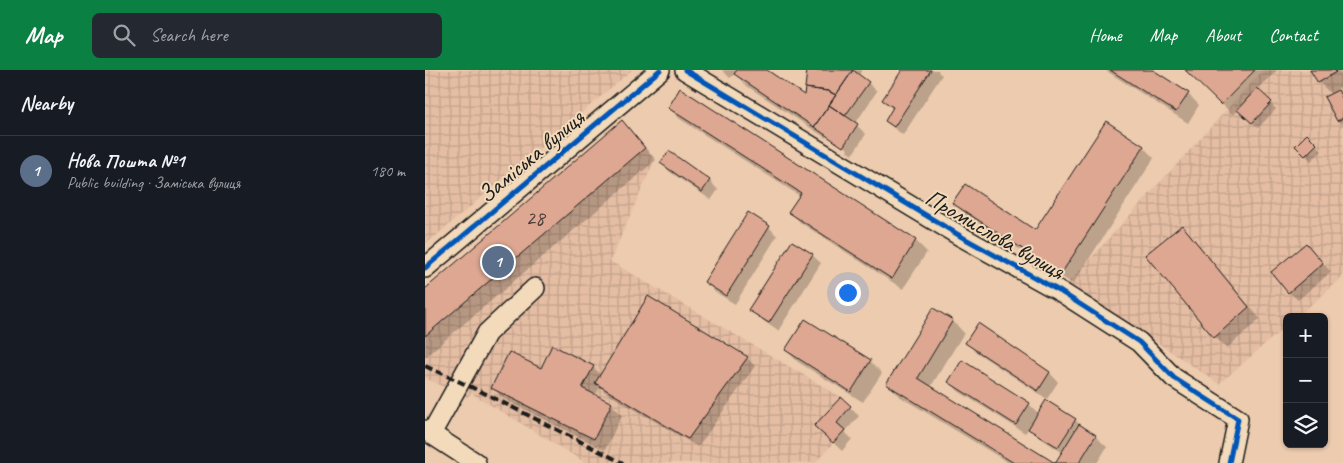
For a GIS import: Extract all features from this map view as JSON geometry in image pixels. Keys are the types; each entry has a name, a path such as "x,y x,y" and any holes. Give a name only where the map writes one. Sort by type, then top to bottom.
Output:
{"street":[{"name":"Заміська вулиця","path":"425,268 660,70"},
{"name":"Промислова вулиця","path":"685,70 962,237 1061,292 1139,342 1174,378 1238,419 1229,463"},
{"path":"476,463 428,432 487,333 535,288"}],"shaded area":[{"path":"425,70 632,70 425,245"},
{"path":"1263,70 1343,70 1343,277 1302,313 1283,313 1283,328 1219,384 1068,283"},
{"path":"622,120 655,159 610,261 841,397 851,406 837,422 845,430 815,463 586,463 471,393 467,398 425,378 425,289"}],"building":[{"path":"737,70 767,70 804,95 805,88 828,91 836,95 814,127 734,74"},
{"path":"807,70 853,70 836,95 828,91 805,88"},
{"path":"853,70 869,82 845,116 829,105"},
{"path":"902,70 931,70 894,127 885,121 893,107 882,100"},
{"path":"1110,70 1153,70 1189,93 1176,112"},
{"path":"1185,70 1255,70 1221,105"},
{"path":"1310,70 1334,70 1336,72 1318,83"},
{"path":"680,88 916,240 892,279 788,212 801,193 668,108"},
{"path":"1257,88 1272,102 1252,123 1237,110"},
{"path":"1338,90 1343,100 1343,118 1337,121 1324,97"},
{"path":"829,105 858,124 843,147 814,127"},
{"path":"622,120 645,148 425,336 425,289"},
{"path":"1106,121 1144,146 1061,274 952,203 965,184 1035,230"},
{"path":"1307,134 1317,144 1305,156 1295,146"},
{"path":"669,151 710,180 702,192 660,163"},
{"path":"748,212 770,226 726,296 704,282"},
{"path":"1182,225 1249,307 1214,338 1145,255"},
{"path":"792,241 813,254 769,323 748,310"},
{"path":"1306,243 1323,263 1288,293 1271,272"},
{"path":"648,296 748,357 688,439 595,383"},
{"path":"933,308 953,320 918,378 1055,463 1014,463 886,384"},
{"path":"805,319 871,360 851,392 785,350"},
{"path":"978,323 1050,372 1038,391 965,343"},
{"path":"552,345 594,366 582,388 612,403 594,439 491,388 509,352 541,368"},
{"path":"962,360 1030,403 1016,425 948,382"},
{"path":"841,397 851,406 837,423 845,430 833,443 814,426"},
{"path":"1046,400 1076,419 1058,447 1028,429"},
{"path":"1079,424 1096,435 1079,463 1055,463"}],"railway":[{"path":"425,366 482,392 623,463"}],"cycle path":[{"path":"425,268 660,70"},
{"path":"685,70 962,237 1061,292 1139,342 1174,378 1238,419 1229,463"}],"place":[{"name":"Нова Пошта №1","path":"498,262"}]}
